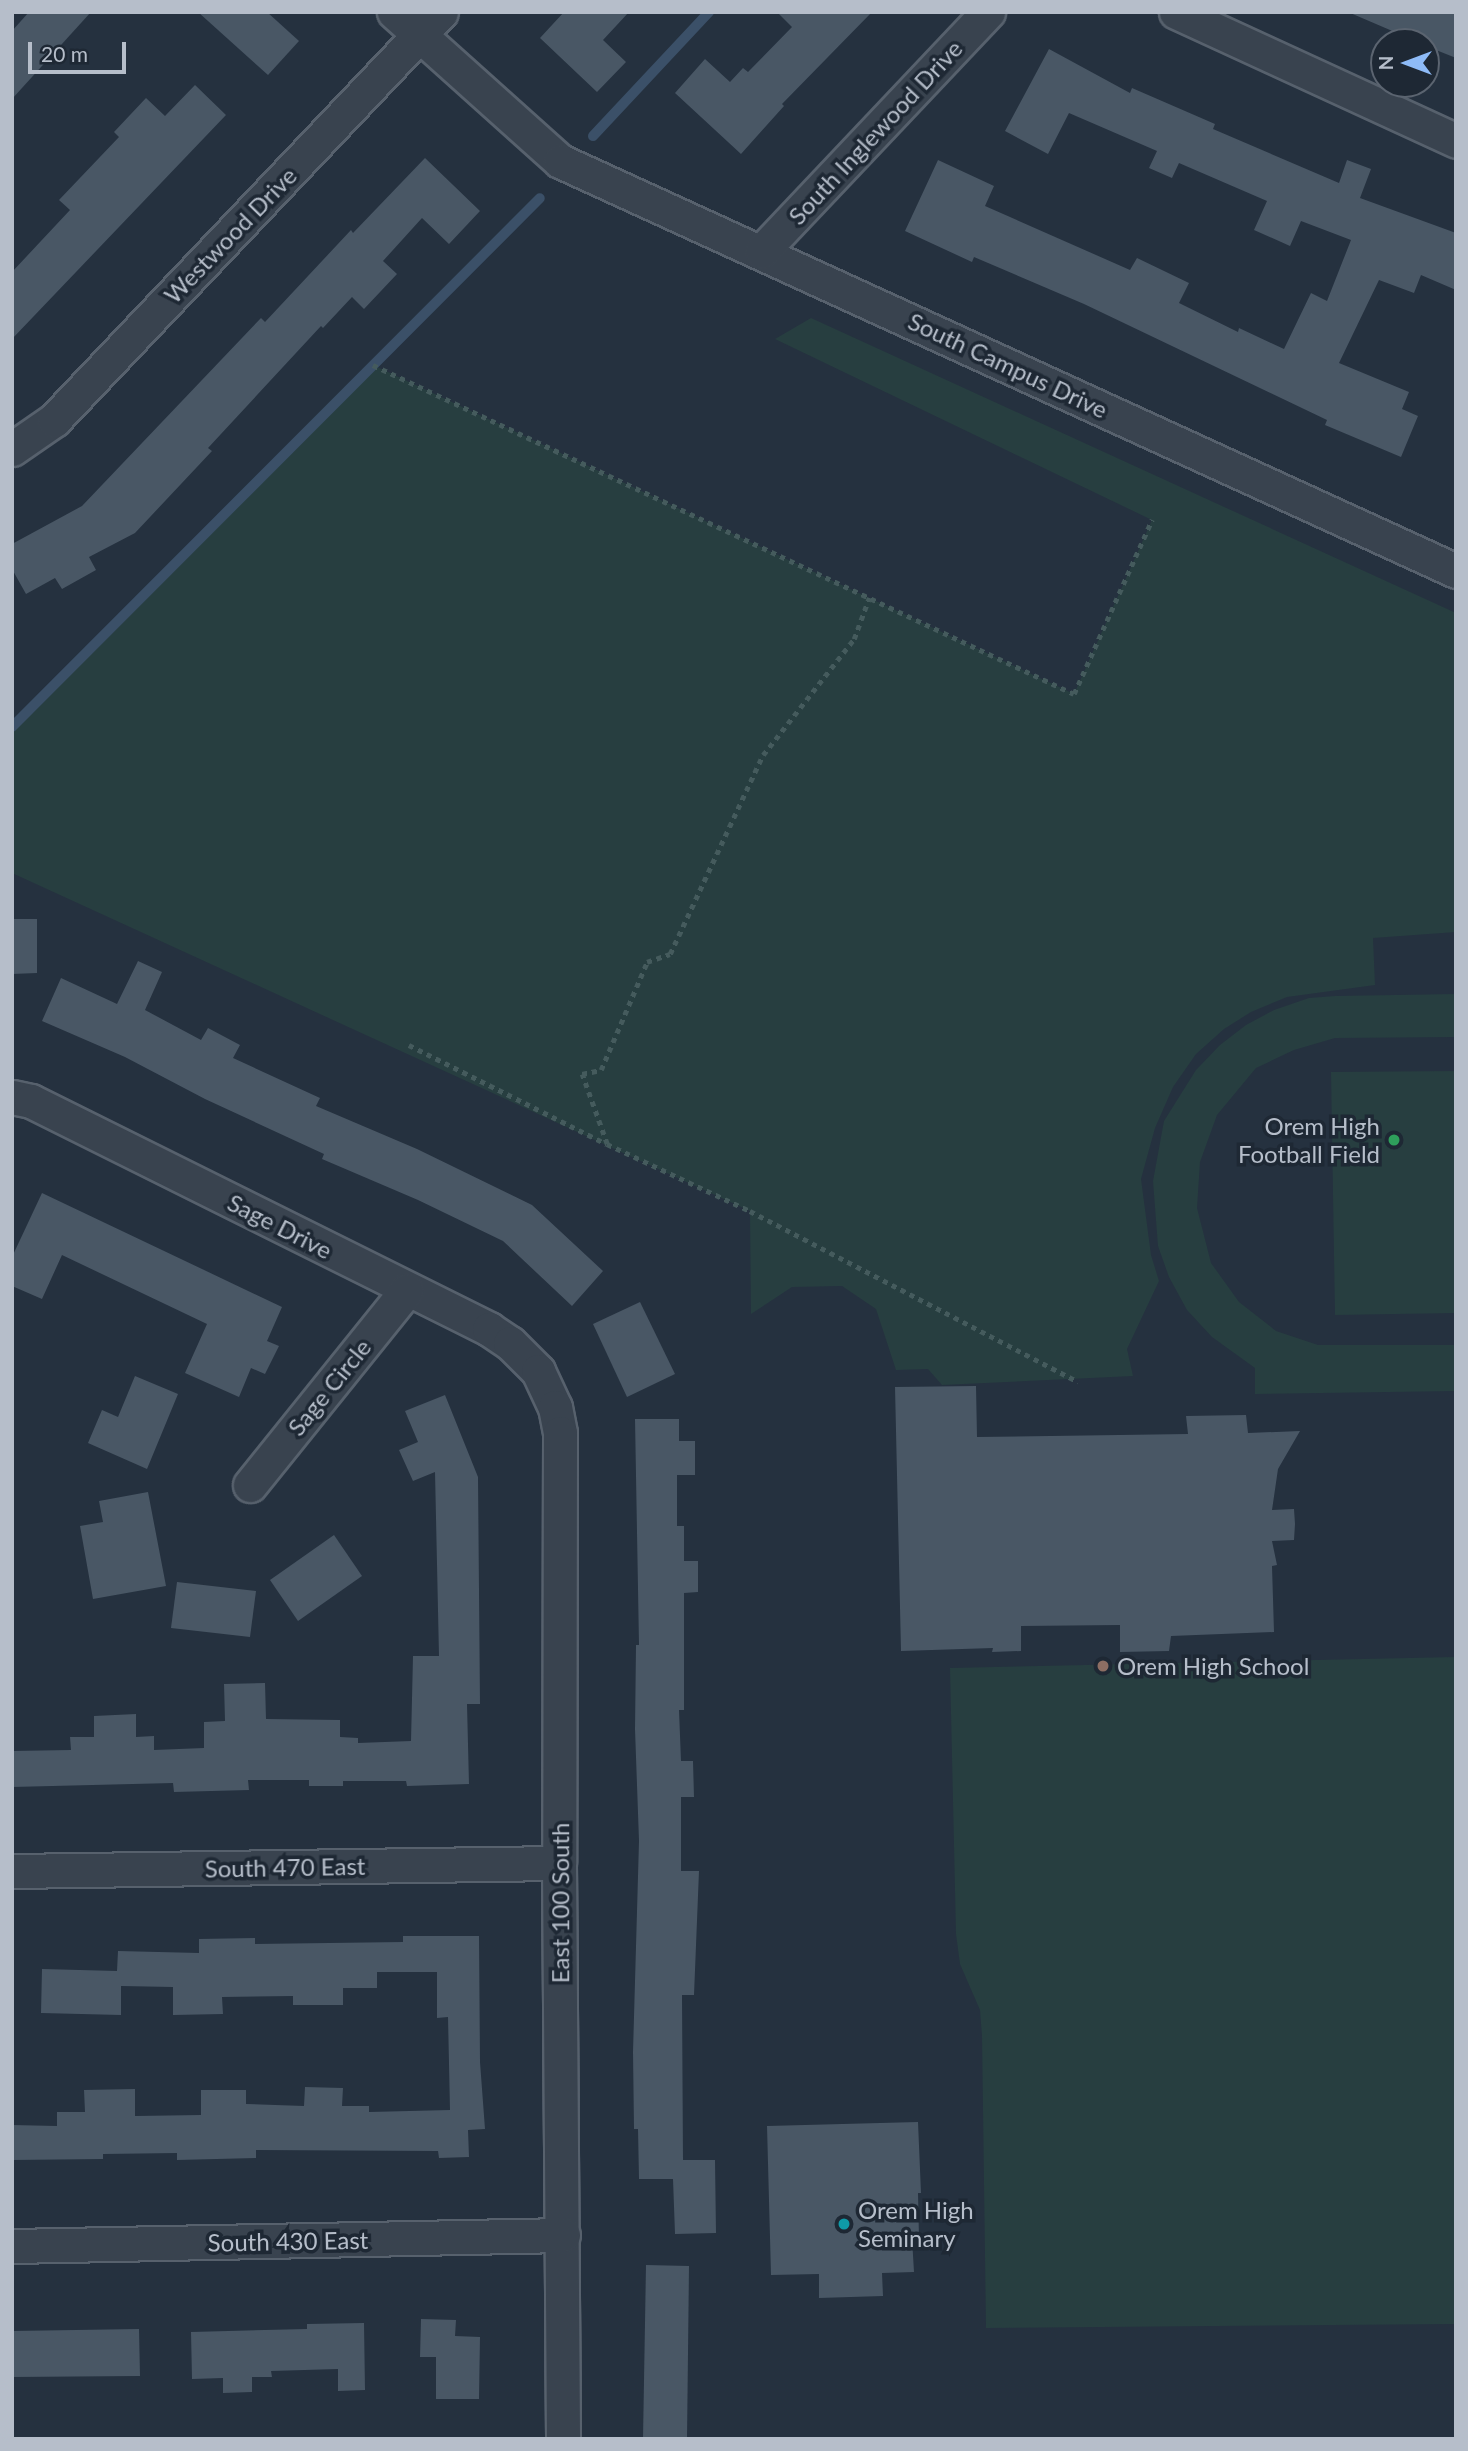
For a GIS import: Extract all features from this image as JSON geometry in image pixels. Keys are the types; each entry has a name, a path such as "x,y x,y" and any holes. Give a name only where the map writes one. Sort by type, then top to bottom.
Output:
{"street":[{"name":"South Campus Drive","path":"394,12 430,24 560,161 762,251 1456,571"},
{"name":"South Inglewood Drive","path":"762,251 988,12"},
{"path":"1176,12 1456,141"},
{"name":"Westwood Drive","path":"12,449 54,420 430,24"},
{"name":"Sage Drive","path":"12,1097 32,1101 500,1336 538,1371"},
{"name":"Sage Circle","path":"250,1485 407,1290"},
{"name":"East 100 South","path":"538,1371 555,1407 560,1433 559,1863 563,2439"},
{"name":"South 470 East","path":"12,1871 559,1863"},
{"name":"South 430 East","path":"12,2246 563,2235"}],"path":[{"path":"373,365 1074,694 1152,520"},
{"path":"607,1144 582,1074 601,1070 647,962 670,954 763,755 855,639 869,598"},
{"path":"409,1045 607,1144 750,1211 1078,1381"}],"green space":[{"path":"811,318 1456,613 1456,932 1373,938 1375,985 1287,997 1251,1012 1224,1029 1196,1054 1173,1087 1155,1128 1141,1179 1151,1255 1159,1281 1127,1349 1133,1376 942,1385 928,1369 896,1370 876,1309 842,1286 792,1287 751,1314 750,1211 12,873 12,727 373,365 1074,694 1152,520 775,339"},
{"path":"1456,994 1456,1037 1335,1038 1294,1050 1256,1068 1217,1115 1200,1162 1197,1208 1211,1263 1239,1302 1276,1331 1318,1345 1456,1345 1456,1391 1255,1394 1255,1368 1212,1337 1187,1310 1169,1277 1158,1246 1153,1181 1164,1121 1196,1070 1220,1045 1246,1025 1274,1010 1309,998"},
{"name":"Orem High Football Field","path":"1456,1071 1456,1313 1335,1315 1331,1072"},
{"path":"1456,1657 1456,2324 986,2328 982,2036 980,2010 960,1964 956,1934 950,1668"}],"building":[{"path":"29,12 91,12 12,99 12,31"},
{"path":"198,12 267,12 299,41 268,75"},
{"path":"564,12 629,12 603,40 626,62 597,92 540,38"},
{"path":"777,12 872,12 782,104 784,106 741,154 675,93 705,59 730,82 743,68 748,72 792,27"},
{"path":"1348,12 1456,12 1456,58 1440,52 1440,28 1385,28"},
{"path":"1049,49 1130,93 1132,88 1215,124 1213,129 1339,183 1347,160 1371,169 1360,198 1456,233 1456,290 1421,275 1414,293 1379,280 1339,363 1409,392 1402,409 1418,416 1401,457 1325,425 1327,420 1084,304 974,257 972,262 905,231 938,160 994,186 985,206 1130,270 1137,258 1189,283 1179,303 1238,332 1239,328 1284,349 1311,293 1327,301 1351,240 1301,221 1290,246 1254,230 1267,201 1179,163 1172,178 1149,168 1157,151 1069,113 1048,154 1005,131"},
{"path":"195,85 226,115 12,339 12,272 70,210 59,200 119,137 114,132 146,98 165,116"},
{"path":"425,158 480,211 449,244 422,218 383,261 397,274 364,309 352,297 323,328 321,326 208,448 212,451 135,533 89,557 96,570 62,589 55,578 26,594 12,569 12,544 82,506 261,318 265,322 351,230 353,233"},
{"path":"12,919 37,919 37,973 12,974"},
{"path":"138,961 162,972 145,1010 201,1040 208,1028 240,1045 233,1058 320,1098 316,1106 417,1149 532,1205 603,1271 572,1306 503,1241 418,1200 322,1159 324,1154 205,1099 125,1057 42,1021 61,978 117,1004"},
{"path":"42,1193 282,1307 267,1341 279,1346 265,1374 251,1368 239,1397 185,1373 207,1324 62,1255 42,1299 12,1286 12,1257"},
{"path":"640,1302 675,1374 627,1397 593,1324"},
{"path":"135,1376 178,1394 147,1469 88,1443 102,1410 118,1417"},
{"path":"976,1386 977,1437 1188,1434 1186,1416 1246,1415 1248,1433 1300,1431 1278,1469 1272,1510 1294,1509 1295,1524 1294,1540 1272,1541 1277,1565 1272,1566 1274,1632 1171,1636 1169,1651 1120,1652 1120,1625 1021,1626 1021,1651 992,1652 993,1648 901,1651 895,1387"},
{"path":"445,1395 478,1477 480,1704 467,1704 469,1784 407,1786 406,1781 343,1781 343,1786 309,1786 309,1780 248,1780 249,1790 174,1792 173,1783 12,1787 12,1751 71,1750 70,1737 94,1737 94,1716 136,1714 136,1737 154,1736 154,1750 204,1748 204,1722 225,1721 224,1684 265,1683 266,1719 340,1720 340,1737 358,1738 358,1743 411,1741 413,1656 439,1656 435,1472 413,1481 399,1450 418,1442 405,1411"},
{"path":"635,1419 679,1419 679,1441 695,1441 695,1475 677,1475 677,1526 684,1526 684,1561 698,1561 698,1592 684,1593 684,1710 679,1710 681,1761 693,1761 694,1797 681,1797 681,1871 699,1871 694,1995 682,1995 683,2160 715,2160 716,2233 675,2234 673,2179 639,2179 638,2129 634,2129 633,2052 639,1841 635,1729 636,1645 639,1645"},
{"path":"148,1492 166,1586 93,1599 80,1526 103,1522 99,1501"},
{"path":"334,1535 362,1576 298,1621 270,1580"},
{"path":"177,1582 256,1591 250,1637 171,1628"},
{"path":"403,1936 479,1936 480,2062 485,2129 468,2130 469,2157 439,2158 438,2151 256,2150 256,2158 177,2160 177,2153 103,2154 103,2159 12,2160 12,2125 57,2126 57,2112 85,2112 84,2090 135,2089 135,2116 201,2115 201,2090 246,2090 246,2104 304,2106 305,2087 343,2088 342,2106 369,2106 369,2112 450,2110 448,2017 437,2018 437,1972 377,1972 377,1988 343,1988 343,2005 293,2005 293,1996 222,1997 223,2014 173,2015 173,1987 121,1986 121,2015 41,2013 42,1969 117,1971 118,1951 199,1953 199,1939 255,1938 255,1944 403,1942"},
{"name":"Orem High Seminary","path":"918,2122 921,2193 918,2193 919,2238 912,2238 914,2272 882,2273 883,2296 819,2298 819,2274 771,2275 767,2126"},
{"path":"646,2265 689,2266 687,2439 643,2439"},
{"path":"421,2319 456,2320 455,2336 480,2337 479,2399 436,2399 436,2357 420,2357"},
{"path":"364,2323 365,2390 338,2391 338,2369 271,2371 272,2377 252,2377 252,2392 223,2393 223,2378 192,2379 191,2332 307,2329 307,2324"},
{"path":"139,2329 140,2376 12,2377 12,2331"}],"waterway":[{"path":"593,136 709,12"},
{"path":"12,727 540,198"}],"place":[{"name":"Orem High Football Field","path":"1394,1140"},
{"name":"Orem High School","path":"1103,1666"},
{"name":"Orem High Seminary","path":"844,2224"}]}
